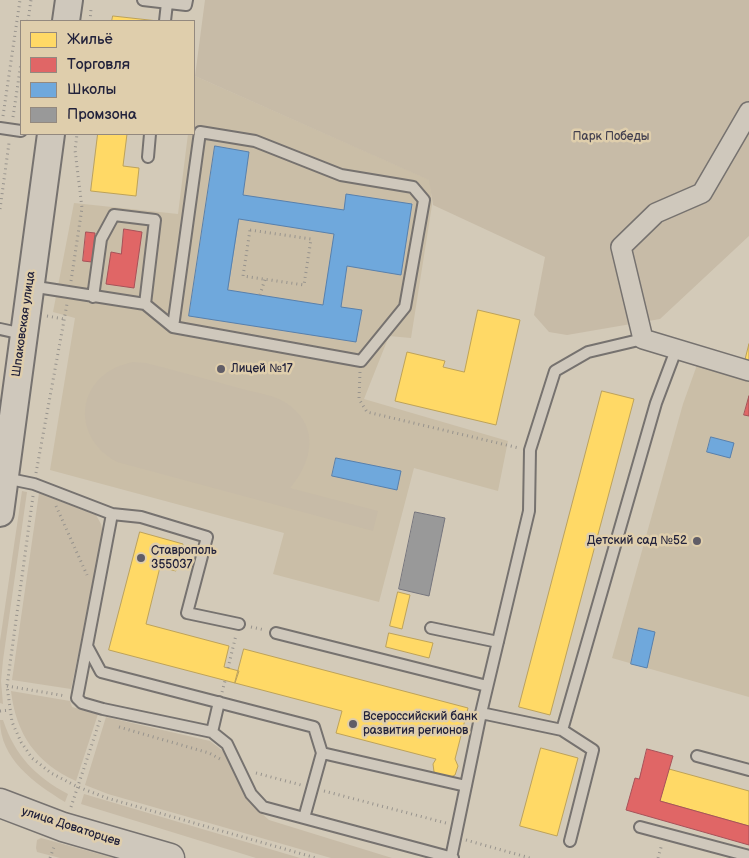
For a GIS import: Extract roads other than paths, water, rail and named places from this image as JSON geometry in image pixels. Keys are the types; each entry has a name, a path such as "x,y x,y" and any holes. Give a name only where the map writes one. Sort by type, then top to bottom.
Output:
{"main road":[{"path":"66,20 69,0"},
{"name":"Шпаковская улица","path":"0,514 5,478 11,331 29,286 46,135"},
{"name":"улица Доваторцев","path":"0,804 63,827 170,858"}],"street":[{"path":"749,112 702,193 656,213 621,246 642,339 749,370"}],"lane":[{"path":"143,0 186,5 187,0"},
{"path":"165,20 167,3"},
{"path":"0,128 20,131"},
{"path":"29,286 145,304 173,327 361,362 405,307 424,200 413,187 341,175 255,141 200,132 173,327"},
{"path":"148,157 150,135"},
{"path":"94,297 101,239 114,215 155,220 145,304"},
{"path":"112,514 77,698 82,703 103,709 212,732 227,744 251,794 263,807 452,858 487,686 530,511 530,450 555,371 588,352 642,339"},
{"path":"562,730 656,403 676,350"},
{"path":"5,478 34,490 112,514 141,517 207,537 187,613 239,624"},
{"path":"431,628 498,642"},
{"path":"276,633 487,686"},
{"path":"87,646 102,672 314,727 322,753 304,818"},
{"path":"212,732 219,702"},
{"path":"481,713 562,730 593,750 570,841"},
{"path":"322,753 466,786"},
{"path":"697,756 749,770"},
{"path":"640,827 749,856"}],"place":[{"name":"Лицей №17","path":"221,369"},
{"name":"Детский сад №52","path":"697,541"},
{"name":"Ставрополь 355037","path":"141,558"},
{"name":"Всероссийский банк развития регионов","path":"353,724"}],"park label":[{"name":"Парк Победы","path":"611,137"}]}
